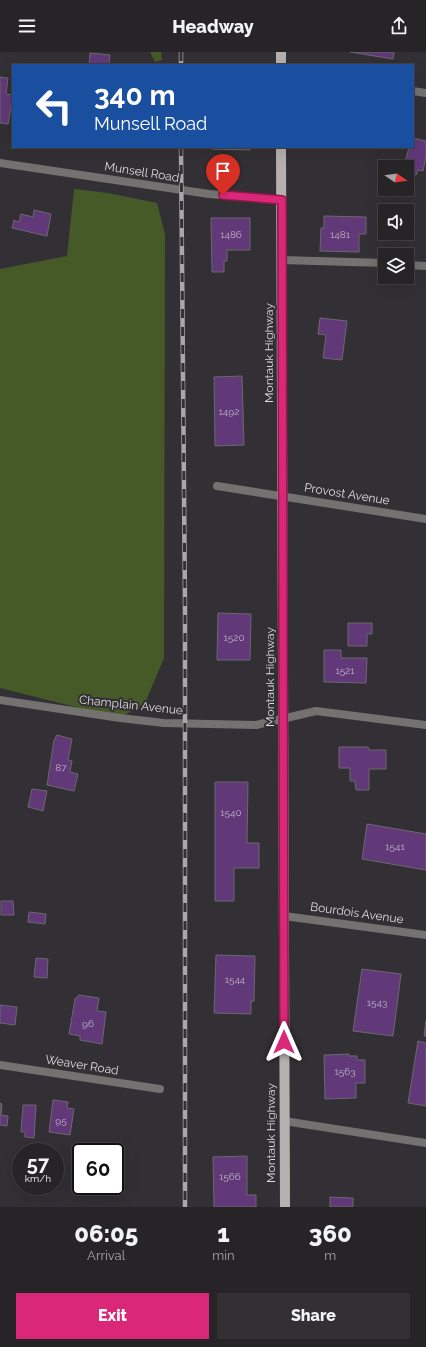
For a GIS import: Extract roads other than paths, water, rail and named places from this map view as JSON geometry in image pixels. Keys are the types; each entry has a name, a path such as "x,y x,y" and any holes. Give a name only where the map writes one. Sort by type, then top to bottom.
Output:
{"main road":[{"path":"281,52 281,64"},
{"name":"Montauk Highway","path":"281,148 285,1207"}],"street":[{"path":"414,91 426,93"},
{"name":"Munsell Road","path":"0,162 209,194 282,200"},
{"path":"282,260 378,263"},
{"path":"414,265 426,266"},
{"name":"Provost Avenue","path":"217,486 426,519"},
{"name":"Champlain Avenue","path":"0,700 164,723 256,725 316,711 426,725"},
{"name":"Bourdois Avenue","path":"284,916 426,935"},
{"name":"Weaver Road","path":"0,1065 160,1089"},
{"path":"284,1121 426,1143"}],"railway":[{"path":"181,52 181,64"},
{"path":"181,148 185,604 185,1207"}]}
